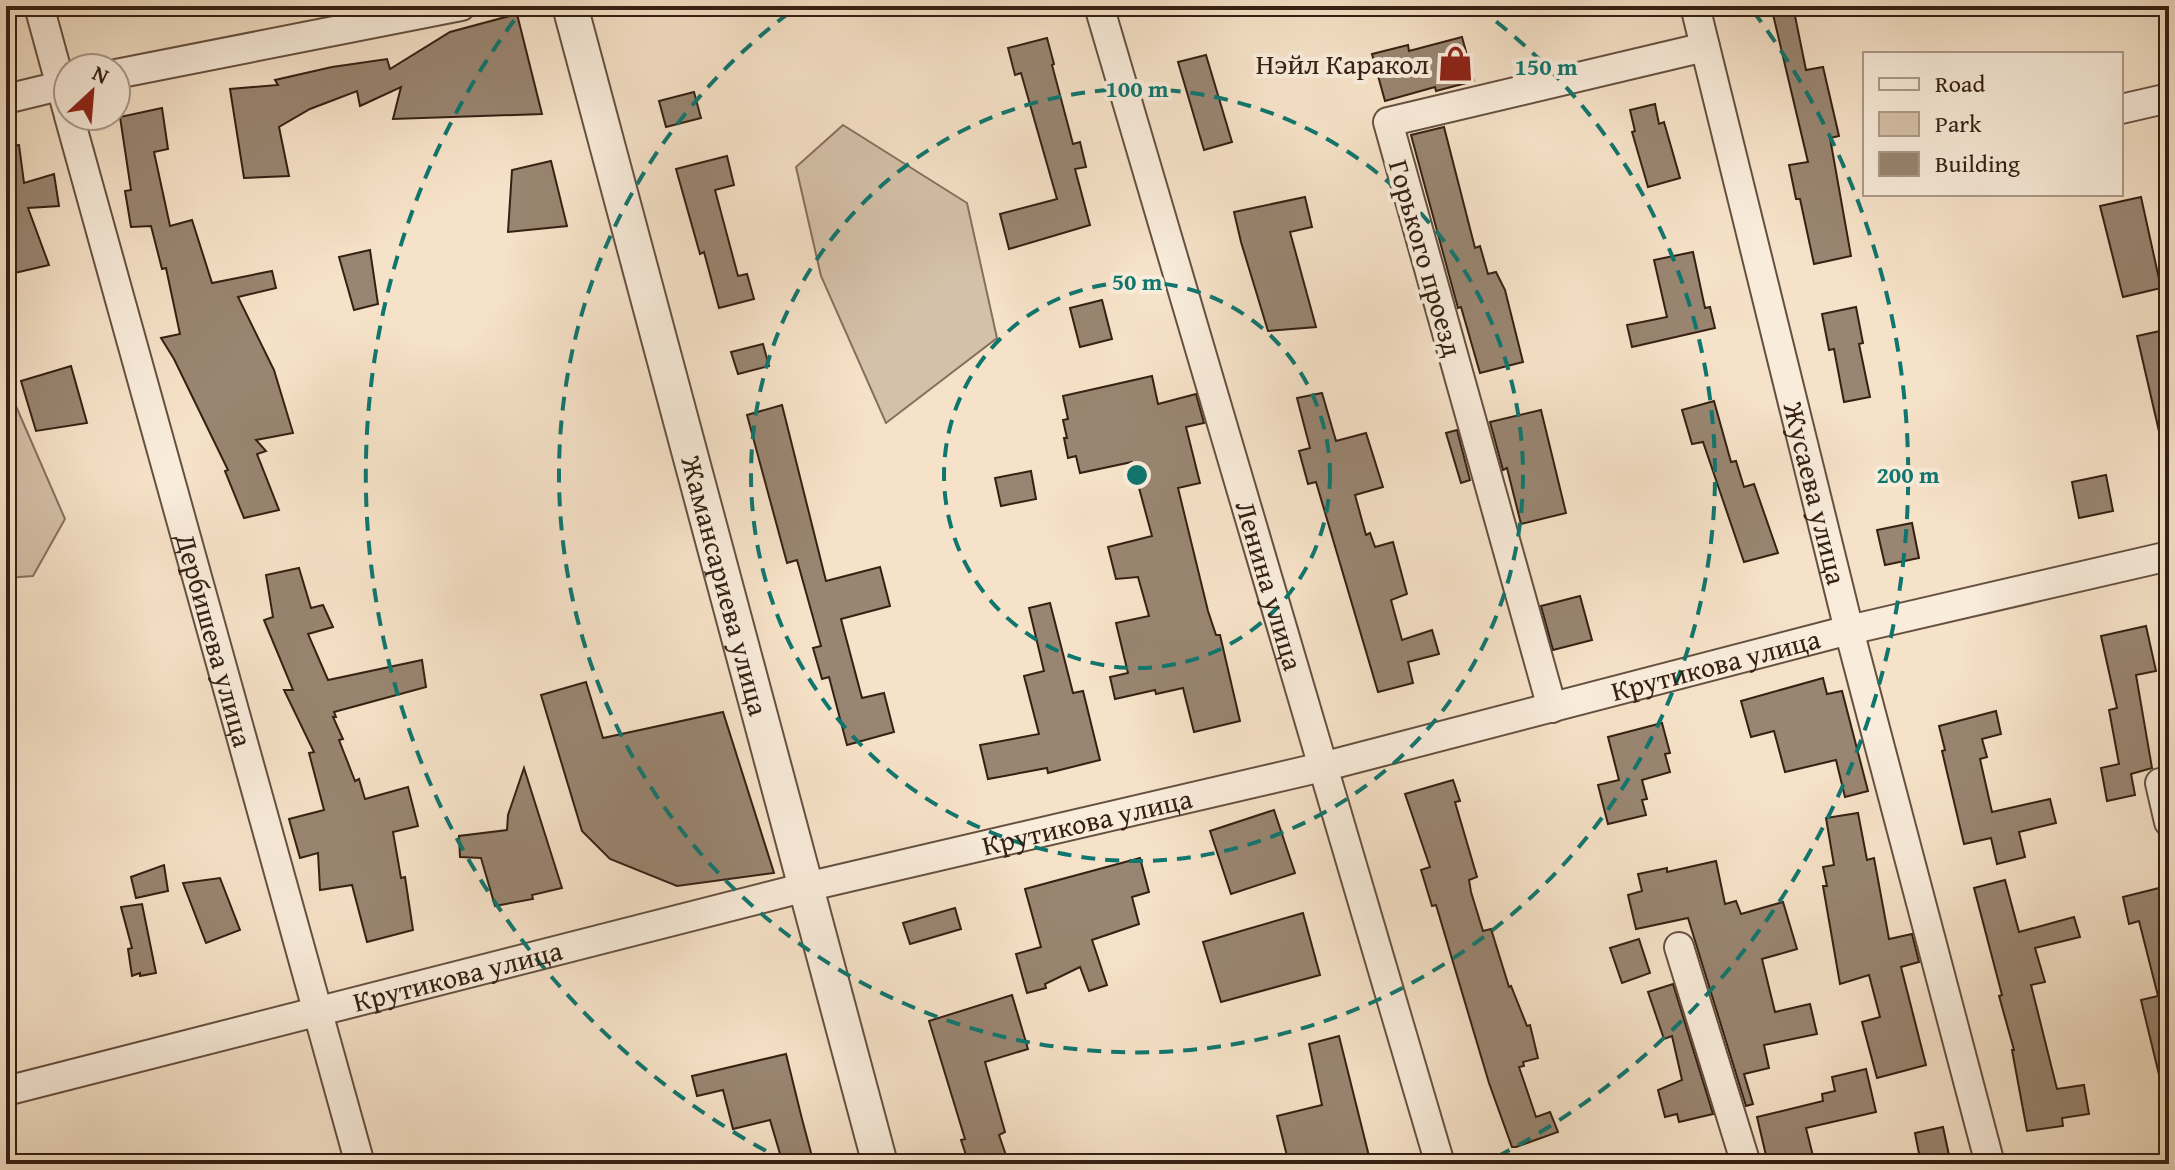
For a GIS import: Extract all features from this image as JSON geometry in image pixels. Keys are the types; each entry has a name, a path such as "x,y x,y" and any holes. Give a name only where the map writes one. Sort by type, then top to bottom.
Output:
{"street":[{"name":"Дербишева улица","path":"39,6 52,52"},
{"path":"132,71 461,6"},
{"name":"Жамансариева улица","path":"570,6 880,1164"},
{"name":"Ленина улица","path":"1099,6 1440,1164"},
{"name":"Жусаева улица","path":"1695,6 1849,630 1990,1164"},
{"name":"Горького проезд","path":"1552,708 1388,122 1705,47"},
{"path":"2123,109 2169,98"},
{"path":"6,99 52,99"},
{"name":"Дербишева улица","path":"75,132 360,1164"},
{"name":"Крутикова улица","path":"6,1091 806,887 1322,767 1849,630 2169,556"},
{"path":"2169,781 2160,783 2169,822"},
{"path":"1679,947 1746,1164"}],"green space":[{"path":"843,125 967,203 997,338 886,423 821,276 796,167"},
{"path":"12,397 65,519 33,576 6,578 6,398"}],"building":[{"path":"1771,6 1793,6 1806,70 1823,67 1839,136 1830,138 1851,256 1814,264 1789,165 1808,162"},
{"path":"517,14 542,114 393,119 401,87 360,106 357,91 310,109 279,127 289,176 244,178 230,89 278,85 275,80 387,59 390,69 450,32"},
{"path":"1462,37 1474,81 1436,91 1435,87 1385,101 1372,54 1408,45 1409,51"},
{"path":"1047,38 1073,144 1080,142 1086,167 1075,169 1090,225 1009,249 1000,214 1057,199 1021,73 1015,75 1008,48"},
{"path":"1206,55 1232,142 1204,150 1178,62"},
{"path":"694,92 701,118 666,127 659,101"},
{"path":"1655,104 1659,124 1664,122 1680,178 1648,187 1632,132 1635,131 1630,110"},
{"path":"162,108 168,149 154,152 170,226 192,220 212,283 272,271 276,288 238,297 274,370 293,433 256,440 266,451 257,454 279,510 244,518 225,471 228,470 161,338 180,334 166,268 162,269 151,226 131,227 125,191 131,190 122,132 132,132 132,114"},
{"path":"1444,127 1475,248 1480,246 1488,274 1496,272 1505,290 1523,362 1480,373 1461,307 1458,308 1411,135"},
{"path":"19,145 24,183 54,174 59,206 28,208 49,265 6,275 6,146"},
{"path":"727,156 734,185 715,190 738,276 747,274 754,299 719,308 676,169"},
{"path":"551,161 567,226 508,232 512,170"},
{"path":"1305,197 1312,227 1290,232 1316,327 1268,331 1234,212"},
{"path":"2141,197 2161,288 2123,297 2100,206"},
{"path":"370,250 378,304 354,310 339,257"},
{"path":"1693,252 1705,308 1710,307 1715,328 1632,347 1627,325 1667,317 1654,260"},
{"path":"1102,300 1112,339 1080,347 1070,308"},
{"path":"1856,307 1863,343 1859,344 1870,397 1844,402 1834,349 1829,350 1822,314"},
{"path":"2169,329 2169,439 2161,440 2137,336"},
{"path":"763,344 769,366 738,374 731,352"},
{"path":"71,366 87,423 36,431 21,381"},
{"path":"1152,376 1158,404 1196,394 1204,423 1186,427 1200,483 1178,488 1208,611 1216,635 1220,635 1240,721 1194,732 1183,688 1156,694 1155,690 1115,699 1110,677 1128,673 1116,623 1149,616 1138,577 1116,579 1108,547 1152,536 1132,462 1080,473 1076,456 1068,458 1064,438 1067,438 1063,420 1068,419 1063,396"},
{"path":"1322,393 1336,441 1366,433 1383,487 1355,495 1366,535 1370,533 1375,547 1393,542 1407,594 1391,600 1402,640 1432,630 1439,654 1408,662 1413,683 1378,692 1316,482 1308,484 1299,451 1310,448 1297,398"},
{"path":"1714,401 1731,462 1736,461 1744,487 1754,484 1778,553 1744,562 1703,442 1692,444 1682,410"},
{"path":"782,405 826,581 880,567 890,606 841,619 862,698 884,693 894,732 847,745 829,677 822,679 813,648 821,646 797,560 787,563 747,415"},
{"path":"1541,410 1566,513 1521,524 1507,468 1503,470 1490,422"},
{"path":"1457,430 1470,480 1461,483 1446,433"},
{"path":"1031,471 1036,499 1001,506 995,478"},
{"path":"2106,475 2113,511 2079,518 2072,482"},
{"path":"1912,523 1919,558 1885,565 1877,530"},
{"path":"299,568 311,608 323,605 333,627 308,634 328,680 422,660 426,687 334,712 336,717 333,717 355,781 359,779 365,799 408,787 418,826 393,832 401,878 405,877 413,930 367,942 352,885 320,890 318,853 300,858 289,819 324,810 309,753 314,752 284,690 293,690 264,620 273,617 266,575"},
{"path":"1580,596 1592,640 1553,650 1541,606"},
{"path":"1050,603 1073,693 1083,691 1100,760 1048,773 1047,768 988,779 980,745 1039,734 1024,676 1044,671 1029,608"},
{"path":"2146,626 2156,671 2136,675 2152,768 2131,774 2135,795 2107,801 2101,768 2119,764 2109,710 2117,708 2101,636"},
{"path":"1823,678 1827,694 1842,691 1868,791 1845,797 1836,760 1785,772 1774,731 1751,737 1741,701"},
{"path":"586,682 603,738 723,712 774,873 677,886 610,859 582,831 541,695"},
{"path":"1996,711 2001,734 1982,739 1987,757 1980,759 1992,812 2050,799 2056,823 2019,832 2025,857 1997,864 1991,838 1964,844 1939,726"},
{"path":"1662,723 1670,753 1665,754 1670,772 1642,780 1647,799 1642,800 1646,815 1608,824 1598,785 1619,780 1608,737"},
{"path":"524,768 562,888 532,895 533,899 495,906 481,858 460,857 459,836 507,830 508,815"},
{"path":"1453,780 1460,801 1455,802 1477,877 1469,880 1471,892 1483,931 1491,929 1509,987 1527,1026 1530,1025 1538,1058 1523,1062 1524,1066 1519,1067 1536,1117 1550,1112 1558,1132 1516,1147 1512,1147 1489,1083 1436,905 1432,906 1421,870 1430,867 1405,794"},
{"path":"1274,810 1295,873 1231,894 1210,831"},
{"path":"1858,813 1867,860 1874,858 1889,939 1912,934 1919,962 1901,967 1926,1065 1877,1078 1862,1022 1880,1017 1869,975 1840,984 1823,886 1827,886 1823,867 1834,865 1826,818"},
{"path":"1140,858 1149,892 1132,897 1139,924 1092,940 1107,985 1089,991 1080,967 1045,984 1046,988 1027,993 1016,954 1041,947 1025,889"},
{"path":"1716,861 1725,904 1736,901 1741,914 1783,902 1797,949 1762,959 1775,1012 1810,1004 1817,1034 1764,1045 1769,1068 1744,1074 1753,1104 1746,1106 1688,918 1636,929 1628,895 1642,891 1638,874 1667,868 1667,872"},
{"path":"164,865 168,891 136,898 131,877"},
{"path":"220,878 240,930 206,943 183,883"},
{"path":"2005,880 2019,932 2074,917 2080,937 2035,948 2045,982 2031,985 2057,1089 2084,1085 2089,1114 2062,1118 2063,1126 2027,1131 2014,1050 1974,888"},
{"path":"2159,888 2169,929 2169,1082 2161,1083 2141,1000 2158,996 2139,921 2129,924 2123,897"},
{"path":"142,904 156,973 132,976 128,949 132,948 121,907"},
{"path":"955,908 961,929 910,944 903,923"},
{"path":"1303,913 1320,975 1221,1002 1203,942"},
{"path":"1639,939 1650,973 1622,983 1610,948"},
{"path":"1673,984 1713,1114 1679,1122 1677,1114 1665,1117 1658,1090 1682,1080 1672,1036 1664,1039 1648,992"},
{"path":"1012,995 1028,1049 985,1062 1005,1132 999,1135 1009,1164 969,1164 961,1140 965,1139 929,1021"},
{"path":"1339,1036 1371,1164 1289,1164 1277,1116 1322,1105 1309,1044"},
{"path":"786,1054 814,1164 783,1164 770,1120 733,1129 723,1090 697,1096 692,1076"},
{"path":"1866,1069 1876,1112 1806,1128 1815,1164 1768,1164 1757,1117 1823,1101 1822,1094 1835,1091 1832,1077"},
{"path":"1943,1127 1950,1160 1921,1164 1915,1133"}],"place":[{"name":"Нэйл Каракол","path":"1455,64"}]}
